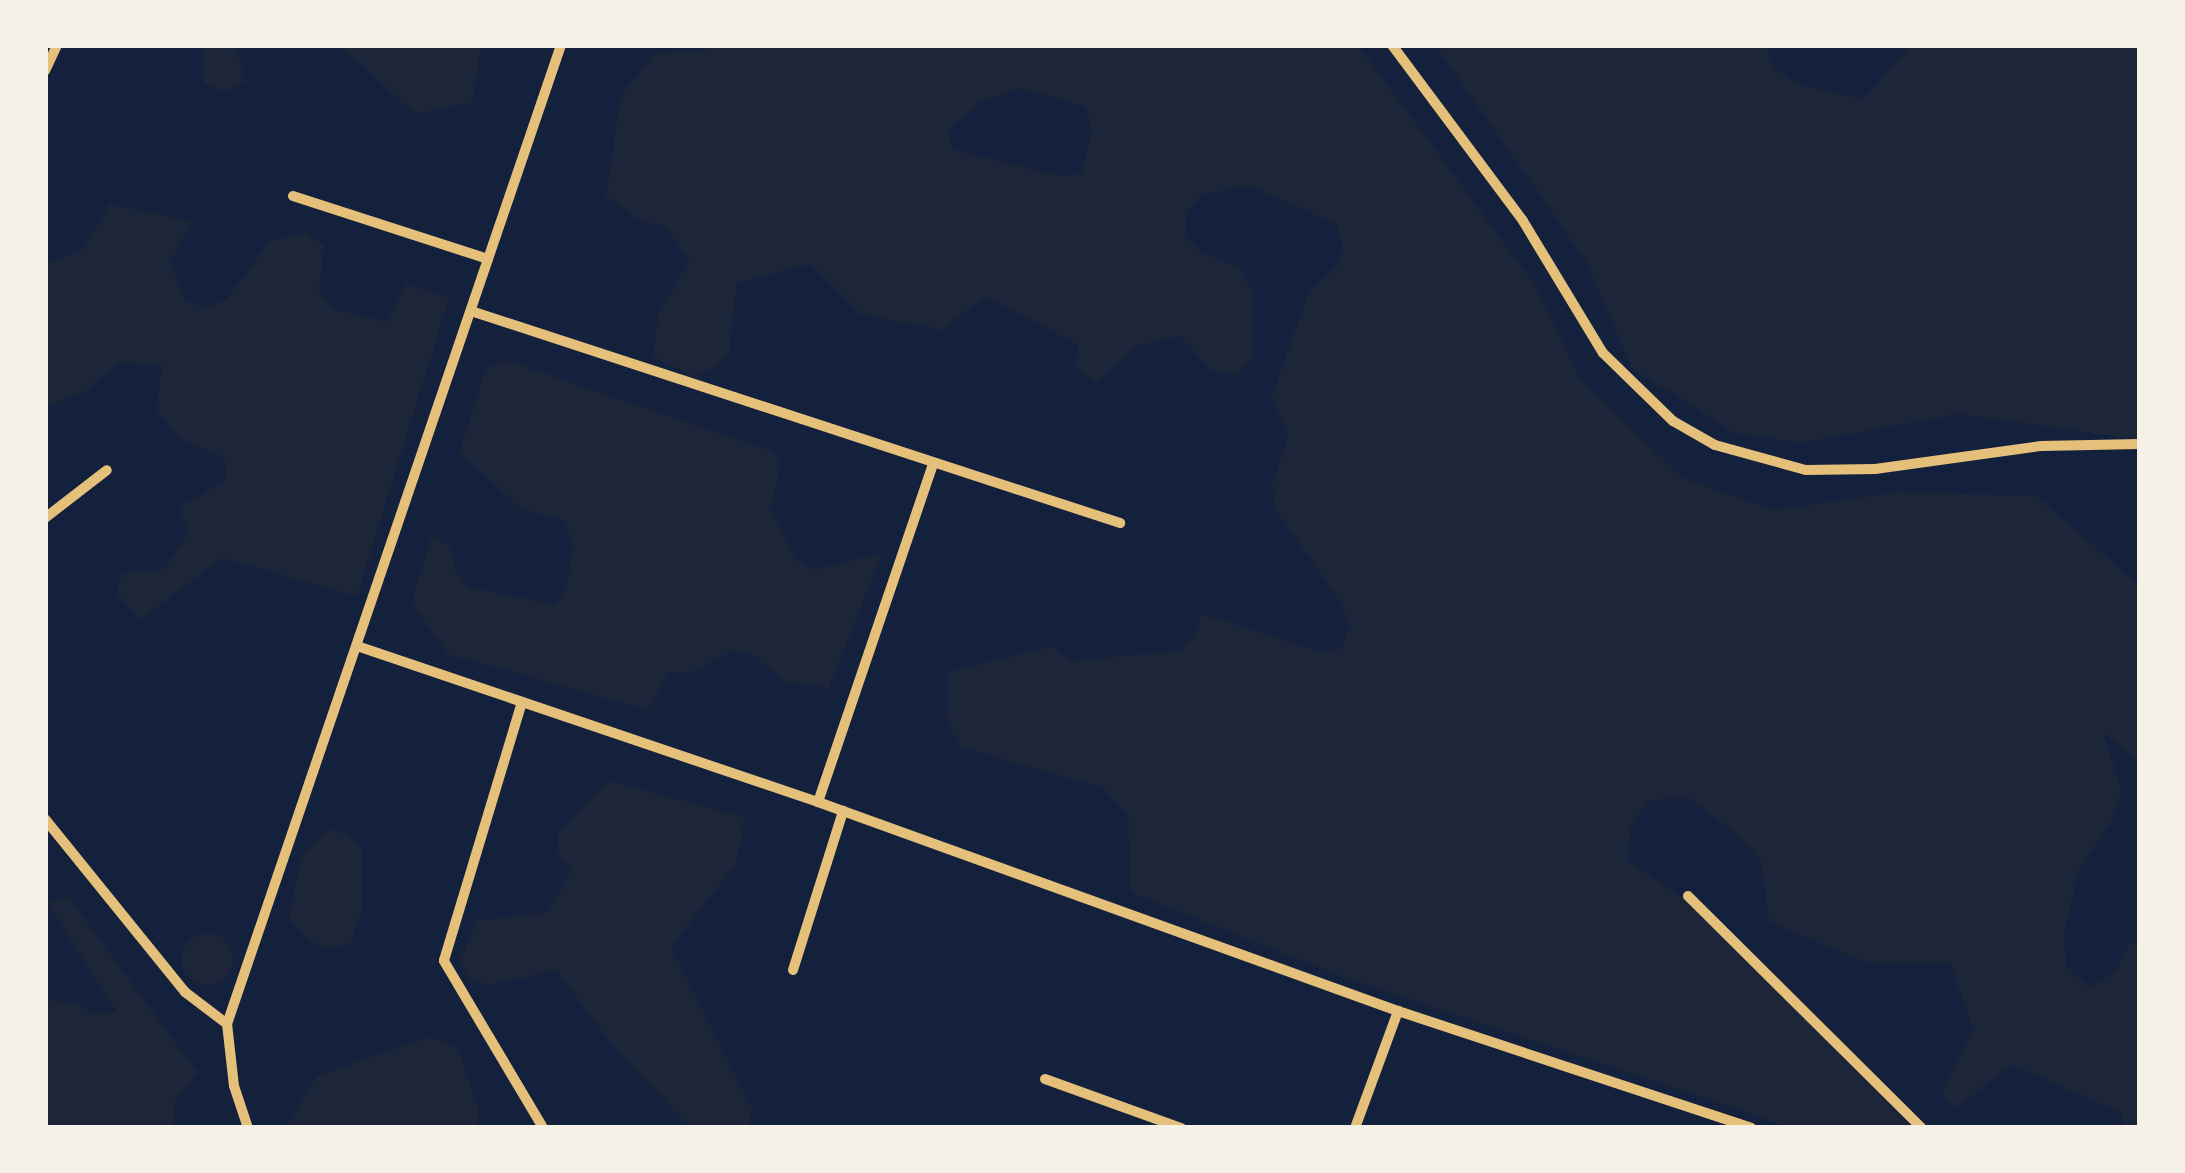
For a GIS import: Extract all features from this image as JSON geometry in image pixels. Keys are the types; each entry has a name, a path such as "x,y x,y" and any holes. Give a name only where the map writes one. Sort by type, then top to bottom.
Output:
{"street":[{"path":"45,71 56,45"},
{"path":"248,1128 234,1086 227,1024 561,45"},
{"path":"1392,45 1523,221 1603,353 1673,420 1715,445 1806,470 1875,469 2042,446 2140,444"},
{"path":"293,196 488,259"},
{"path":"470,311 932,467 1120,523"},
{"path":"818,802 932,467"},
{"path":"45,518 107,470"},
{"path":"357,646 818,802 1398,1011 1752,1128"},
{"path":"522,702 444,961 543,1128"},
{"path":"793,970 843,811"},
{"path":"45,819 185,992 227,1024"},
{"path":"1688,896 1922,1128"},
{"path":"1355,1128 1398,1011"},
{"path":"1045,1079 1180,1128"}],"shaded area":[{"path":"203,45 235,45 245,81 224,92 204,83"},
{"path":"339,45 481,45 473,102 415,114"},
{"path":"746,45 1358,45 1535,285 1581,381 1683,478 1774,510 1896,492 2036,496 2140,586 2140,765 2103,731 2121,789 2113,820 2078,872 2064,934 2066,966 2089,987 2115,972 2129,944 2140,942 2140,1128 2124,1128 2122,1113 2012,1065 1954,1109 1942,1091 1973,1029 1950,963 1868,963 1769,922 1761,862 1740,837 1687,797 1648,801 1630,829 1628,862 1683,897 1912,1128 1792,1128 1349,979 1131,893 1128,816 1103,788 960,747 947,720 948,672 1052,646 1070,661 1178,651 1195,634 1201,614 1320,651 1341,649 1349,627 1342,605 1275,508 1272,485 1288,436 1272,397 1309,291 1338,265 1342,246 1336,224 1249,185 1202,195 1187,212 1186,236 1201,251 1240,269 1252,290 1253,360 1235,374 1211,371 1181,336 1136,346 1096,383 1075,366 1078,345 986,296 942,330 860,314 811,264 737,283 729,352 714,370 693,376 653,357 658,315 689,261 666,226 643,222 606,197 621,96 654,54","holes":["1023,88 1085,107 1092,129 1081,173 1059,176 954,150 947,131 981,102"]},
{"path":"1435,45 1766,45 1775,69 1804,86 1863,99 1911,45 2140,45 2140,440 1958,414 1800,443 1734,433 1631,367 1586,261"},
{"path":"110,204 192,222 170,262 186,301 206,308 227,299 270,241 304,232 324,245 319,290 332,309 386,322 407,283 449,298 357,596 222,558 139,620 117,594 122,573 164,569 188,534 180,507 226,480 224,457 183,441 156,411 162,365 120,363 85,391 45,407 45,265 83,249"},
{"path":"505,360 774,452 780,467 771,510 796,559 814,570 882,553 829,688 786,682 755,656 732,651 693,672 670,672 647,710 448,654 411,603 432,536 451,547 454,569 469,587 556,605 567,585 573,543 564,521 521,508 459,453 486,368"},
{"path":"609,780 745,818 736,864 671,947 752,1109 748,1128 691,1128 610,1042 556,970 490,985 470,980 461,960 476,921 548,912 572,869 556,853 559,833"},
{"path":"328,829 348,835 363,851 363,905 350,944 328,948 307,940 289,918 301,857"},
{"path":"69,898 198,1073 174,1102 173,1128 45,1128 45,1000 74,1002 94,1014 117,1012 46,901"},
{"path":"207,933 226,940 233,959 226,978 207,985 188,978 181,959 188,940"},
{"path":"428,1037 457,1046 478,1107 477,1128 286,1128 317,1076"}]}
